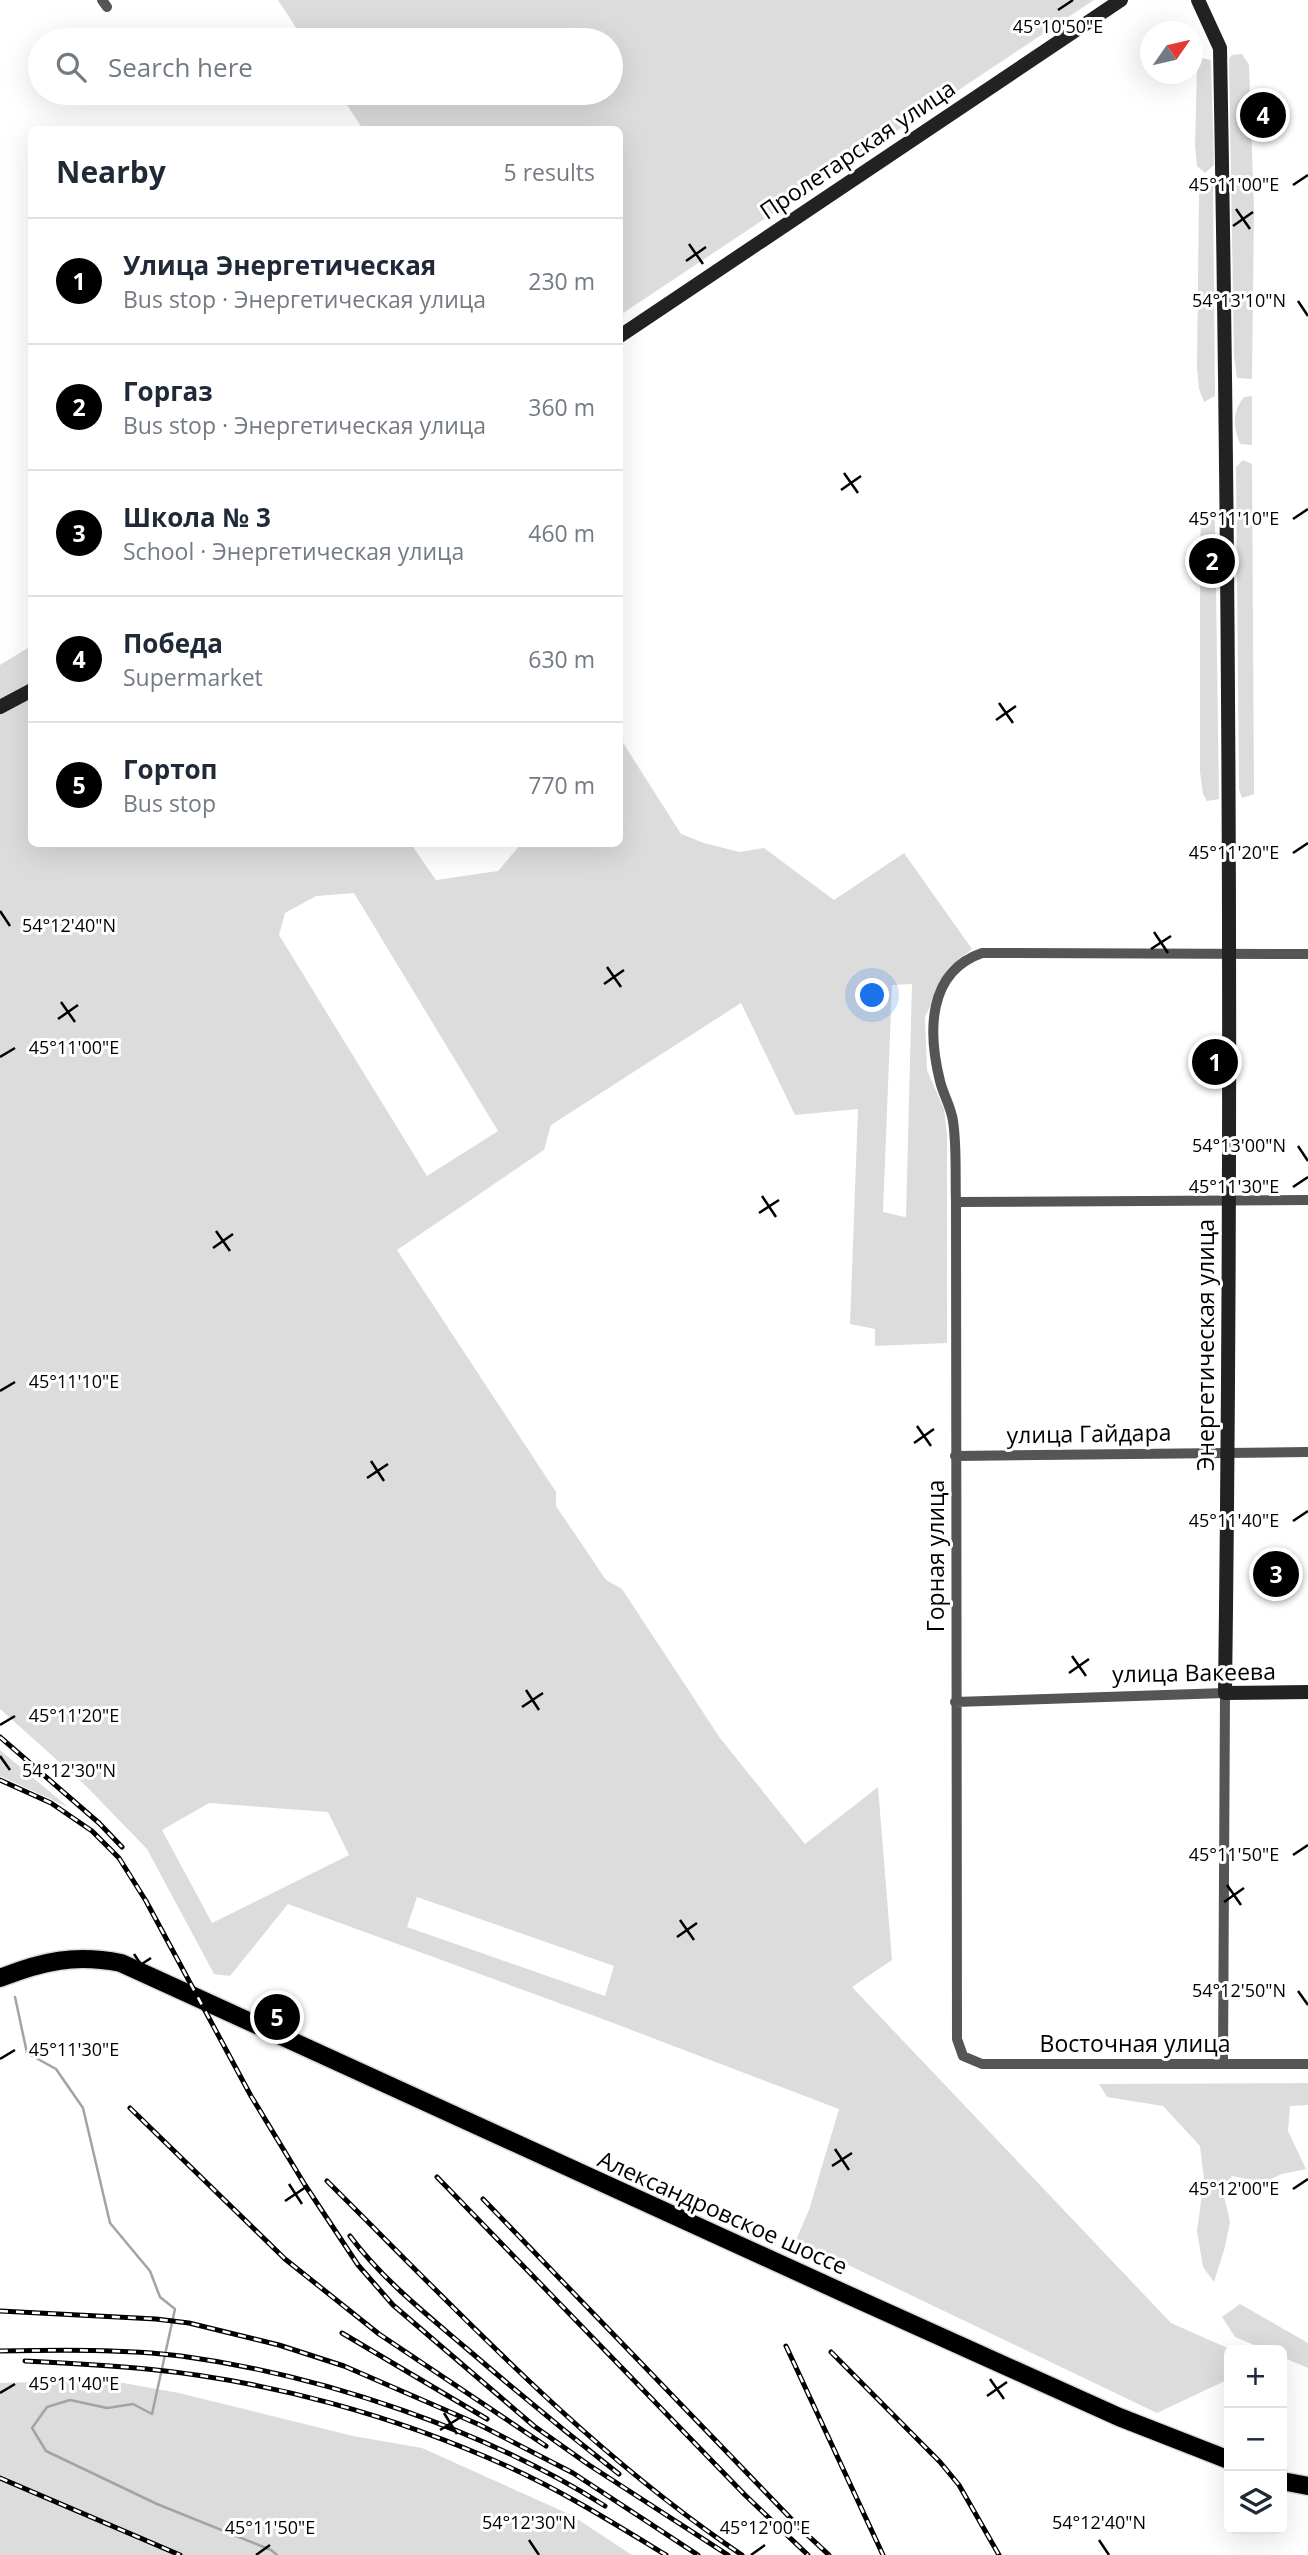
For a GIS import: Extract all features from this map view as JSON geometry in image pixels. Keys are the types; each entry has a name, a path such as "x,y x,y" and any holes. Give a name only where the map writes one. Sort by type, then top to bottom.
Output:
{"main road":[{"name":"Александровское шоссе","path":"0,1978 48,1961 95,1958 121,1963 676,2218 1119,2417 1224,2458"},
{"path":"1287,2482 1308,2486"}],"street":[{"name":"Пролетарская улица","path":"623,334 1121,0"},
{"name":"Энергетическая улица","path":"1198,0 1220,48 1227,470 1228,1452 1223,2064"},
{"path":"0,707 28,692"},
{"name":"Горная улица","path":"963,2056 957,2039 956,1202 953,1120 940,1081 932,1038 934,1007 945,981 968,958 982,953 1228,953"},
{"path":"1228,953 1308,954"},
{"path":"956,1202 1308,1200"},
{"name":"улица Гайдара","path":"955,1456 1308,1452"},
{"name":"улица Вакеева","path":"955,1702 1308,1692"},
{"name":"Восточная улица","path":"963,2056 982,2064 1308,2064"}],"shaded area":[{"path":"278,0 1094,0 623,313 623,126 361,126 347,105 623,105 623,28 296,28"},
{"path":"1242,54 1249,65 1254,210 1252,379 1237,378 1234,356 1229,59 1232,55"},
{"path":"1203,58 1211,60 1214,165 1205,173 1197,166 1197,84 1203,84"},
{"path":"1205,186 1213,186 1215,396 1204,402 1199,389 1197,367 1199,194"},
{"path":"1252,396 1252,445 1240,444 1235,425 1236,414 1244,397"},
{"path":"1243,460 1252,464 1254,794 1242,798 1239,789 1236,467"},
{"path":"1207,514 1215,521 1219,799 1207,801 1203,794 1200,772 1200,545 1201,522"},
{"path":"28,648 28,847 413,847 436,880 498,871 518,847 623,847 623,743 681,834 739,852 764,848 834,900 904,853 972,949 948,968 925,1017 927,1070 944,1109 947,1135 947,1343 875,1346 875,1329 850,1324 858,1109 795,1115 741,1003 551,1125 544,1150 397,1250 556,1492 556,1506 606,1580 622,1589 720,1738 805,1844 878,1787 892,1960 852,1987 1171,2323 1224,2346 1224,2381 1157,2413 796,2240 809,2210 839,2109 288,1904 230,1976 214,1974 147,1849 85,1785 0,1709 0,665","holes":["354,893 498,1131 427,1176 279,935 285,913 316,896","912,984 906,1216 883,1212 892,985","209,1803 328,1812 349,1855 212,1923 162,1830","417,1897 614,1966 605,1996 407,1927"]},
{"path":"0,1750 68,1807 0,1776"},
{"path":"1308,2083 1308,2105 1290,2106 1288,2131 1306,2169 1282,2174 1264,2182 1232,2176 1222,2187 1230,2222 1214,2282 1203,2267 1197,2231 1204,2179 1200,2146 1163,2106 1107,2097 1099,2084"},
{"path":"1240,2304 1308,2343 1308,2368 1287,2359 1287,2345 1254,2345 1235,2337 1222,2317"},
{"path":"107,2380 179,2393 353,2436 422,2448 571,2515 632,2555 0,2555 0,2383"}],"waterway":[{"path":"15,1997 27,2053 56,2069 83,2108 110,2223 150,2271 160,2297 175,2309 152,2414 133,2404 107,2408 70,2400 47,2407 32,2428 46,2451 157,2504 271,2550 277,2555"}],"railway":[{"path":"0,1737 99,1823 122,1847"},
{"path":"0,1780 51,1803 92,1831 119,1858 146,1901 251,2096 305,2185 358,2265 393,2305 534,2426 728,2555"},
{"path":"130,2108 285,2259 379,2334 546,2446"},
{"path":"437,2177 745,2495 808,2555"},
{"path":"327,2181 475,2329 577,2426 630,2471 742,2555"},
{"path":"483,2199 829,2555"},
{"path":"350,2236 376,2267 420,2309 619,2474"},
{"path":"0,2311 189,2323 279,2345 344,2366 480,2425 573,2473 698,2555"},
{"path":"342,2333 487,2419"},
{"path":"786,2346 883,2555"},
{"path":"0,2351 91,2350 160,2354 235,2365 290,2377 345,2392 455,2430 508,2453 605,2506"},
{"path":"831,2352 940,2462 959,2485 999,2555"},
{"path":"25,2361 116,2366 193,2375 240,2382 332,2403 422,2432 509,2467 589,2509 666,2555"},
{"path":"0,2478 180,2555"}],"place":[{"name":"Победа","path":"1263,115"},
{"name":"Горгаз","path":"1212,561"},
{"name":"Улица Энергетическая","path":"1215,1062"},
{"name":"Школа № 3","path":"1276,1574"},
{"name":"Гортоп","path":"277,2017"}]}
